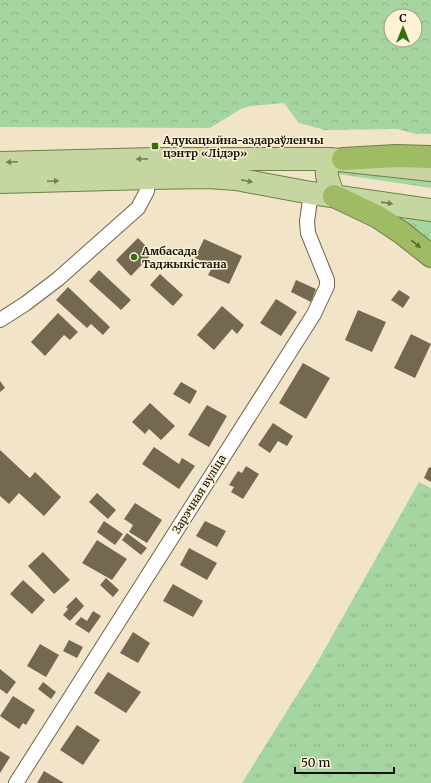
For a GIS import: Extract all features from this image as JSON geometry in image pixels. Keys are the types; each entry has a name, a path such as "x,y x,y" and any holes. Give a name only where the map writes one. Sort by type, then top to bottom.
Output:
{"highway":[{"path":"337,159 396,156 431,157"},
{"path":"334,196 378,218 402,233 431,256"}],"main road":[{"path":"0,163 209,159 337,159 431,170"},
{"path":"334,196 326,175 326,169 337,159"},
{"path":"0,182 208,177 236,179 334,196 431,210"}],"street":[{"path":"0,320 25,304 58,279 138,208 147,191 148,178"},
{"name":"Зарэчная вуліца","path":"16,783 314,314 327,286 327,280 308,233 307,221 311,192"}],"green space":[{"path":"0,0 431,0 431,134 416,134 397,129 325,130 299,123 284,103 250,106 241,109 210,128 0,127"},
{"path":"337,166 431,178 431,188 338,174 336,172"},
{"path":"381,213 431,221 431,246"},
{"path":"419,482 431,488 431,783 242,783 317,663"}],"building":[{"name":"Амбасада Таджыкістана","path":"138,238 153,253 131,276 116,260"},
{"path":"204,239 242,256 229,284 208,275 213,266 195,258"},
{"path":"99,270 131,300 121,310 89,281"},
{"path":"160,274 183,295 173,306 150,285"},
{"path":"296,280 316,289 311,302 291,292"},
{"path":"68,287 110,327 103,335 91,324 87,328 56,300"},
{"path":"399,290 410,297 403,308 391,300"},
{"path":"276,299 297,312 281,336 260,323"},
{"path":"222,306 244,325 237,334 232,329 214,350 197,335"},
{"path":"358,310 386,322 372,352 345,340"},
{"path":"58,313 78,332 70,340 64,335 45,356 31,342"},
{"path":"411,334 431,344 415,378 394,368"},
{"path":"303,363 330,378 306,419 279,403"},
{"path":"0,381 5,388 0,392"},
{"path":"181,382 197,391 190,404 173,394"},
{"path":"150,403 175,426 161,440 149,429 145,434 132,422"},
{"path":"207,405 227,416 209,447 188,435"},
{"path":"273,423 293,436 287,446 278,441 270,453 258,445"},
{"path":"154,447 179,464 182,458 195,466 179,489 142,464"},
{"path":"0,450 30,478 35,472 61,497 44,516 19,493 9,504 0,496"},
{"path":"246,466 259,474 243,499 231,492 234,487 229,485 238,471 242,473"},
{"path":"429,467 431,468 431,482 424,478"},
{"path":"97,493 116,510 108,519 89,502"},
{"path":"135,503 162,520 147,543 129,532 133,525 124,519"},
{"path":"104,521 123,534 115,545 97,532"},
{"path":"205,521 226,531 217,547 196,536"},
{"path":"127,533 147,548 141,555 122,540"},
{"path":"97,540 127,559 112,580 82,563"},
{"path":"189,548 217,563 207,580 180,565"},
{"path":"43,552 70,580 54,594 28,566"},
{"path":"106,578 119,590 113,597 100,585"},
{"path":"23,580 45,600 32,614 10,594"},
{"path":"173,584 203,601 193,617 163,601"},
{"path":"76,597 84,606 70,621 63,615 68,609 66,607"},
{"path":"93,611 101,616 89,633 75,624 81,617 87,621"},
{"path":"133,632 150,643 138,663 120,653"},
{"path":"69,640 83,647 77,658 63,651"},
{"path":"40,644 59,655 46,677 27,666"},
{"path":"0,669 16,682 7,694 0,689"},
{"path":"108,672 141,692 126,713 94,693"},
{"path":"43,682 56,692 51,699 38,689"},
{"path":"13,696 35,710 26,725 23,723 19,729 0,716"},
{"path":"77,725 100,740 83,765 60,750"},
{"path":"0,751 10,757 0,773"},
{"path":"44,771 64,783 37,783"}],"place":[{"name":"Адукацыйна-аздараўленчы цэнтр «Лідэр»","path":"155,146"},
{"name":"Амбасада Таджыкістана","path":"134,257"}]}
